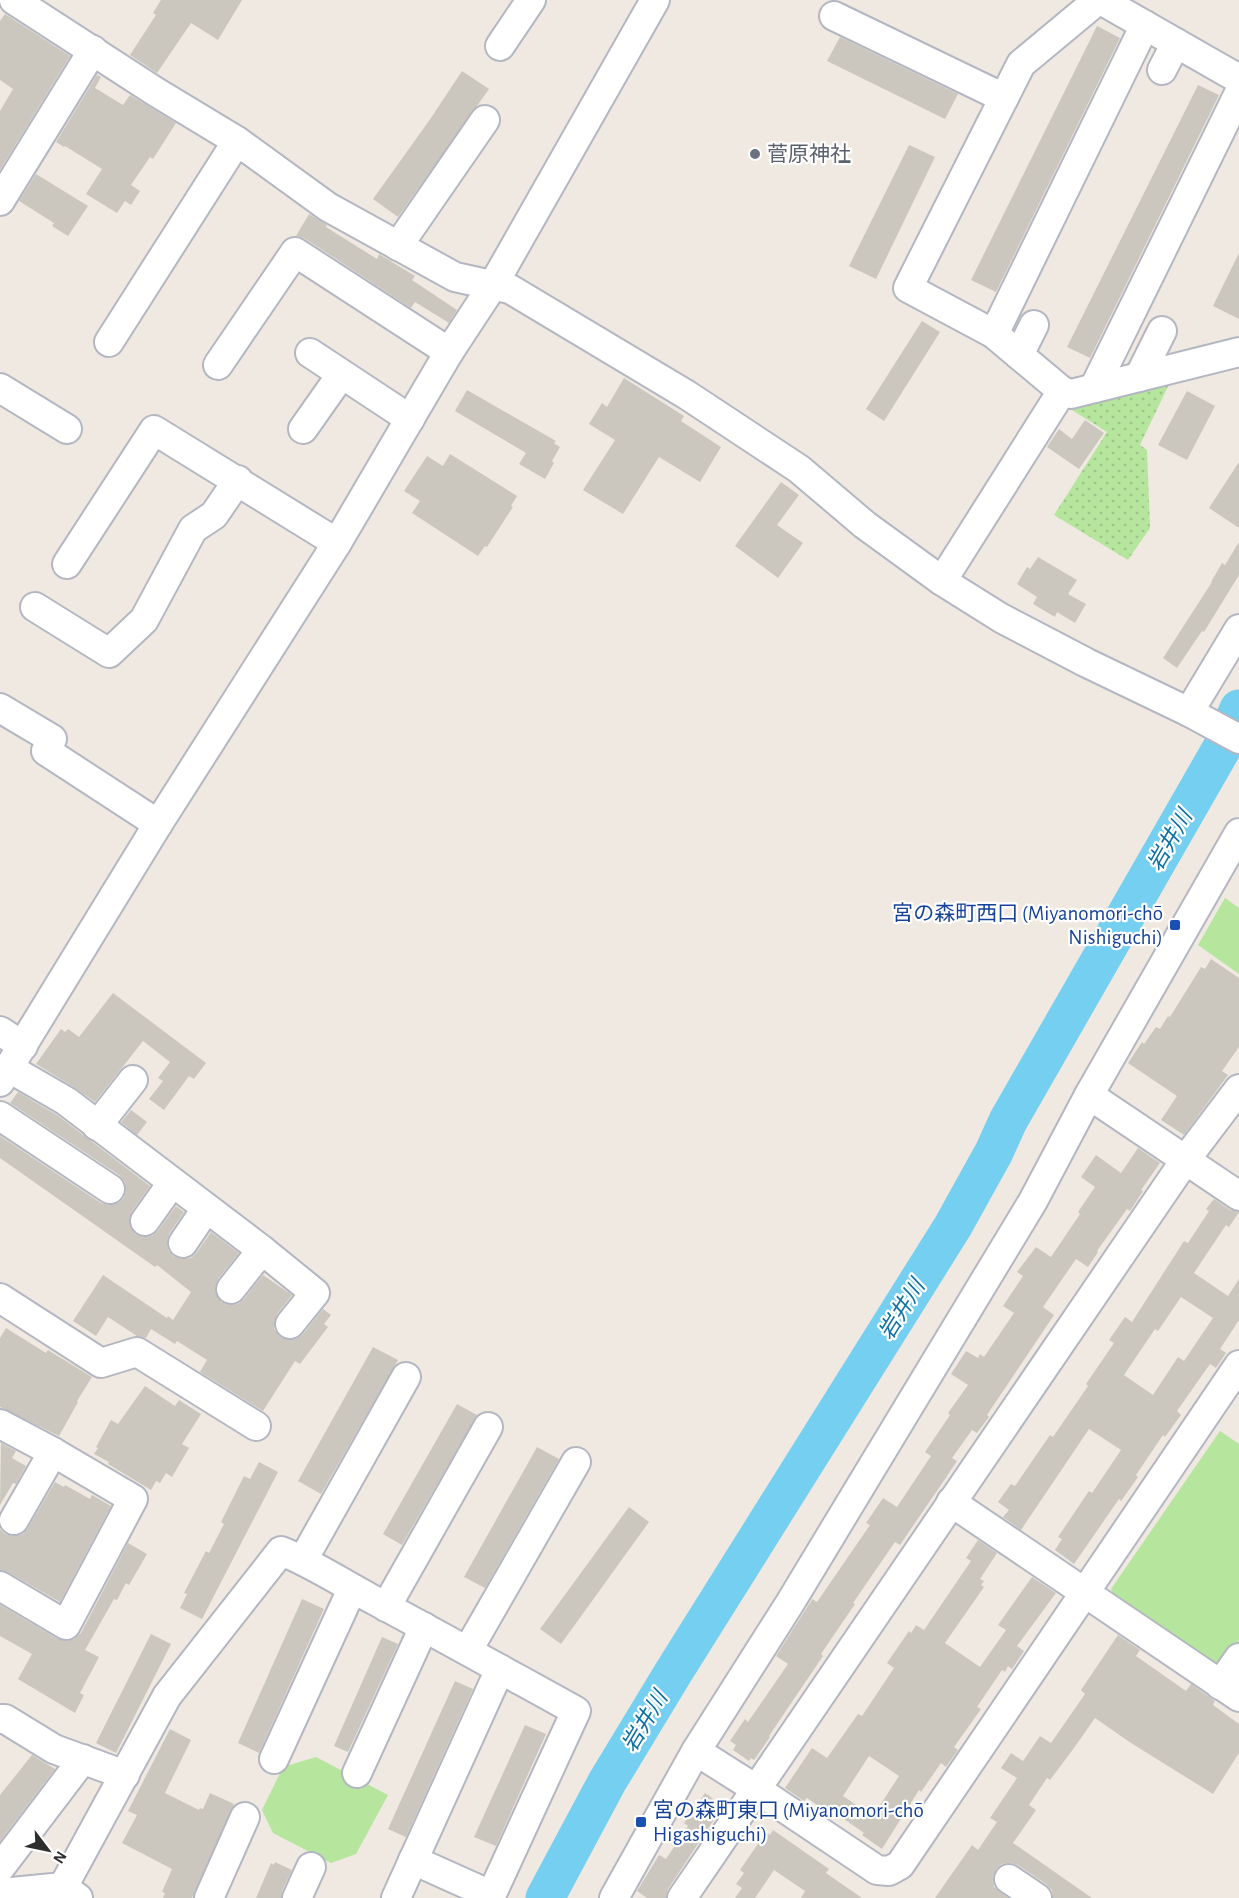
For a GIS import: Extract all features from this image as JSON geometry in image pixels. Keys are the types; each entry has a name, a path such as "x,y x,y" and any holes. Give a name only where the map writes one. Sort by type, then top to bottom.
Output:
{"street":[{"path":"14,0 156,92 237,141 328,207 455,277 510,289 687,395 799,469 865,525 942,581 1001,618 1087,663 1194,714 1239,739"},
{"path":"500,46 531,0"},
{"path":"1239,79 1099,0 1021,64 908,288 994,334 1062,390 1071,394 1239,352"},
{"path":"290,1324 315,1293 8,1057 337,543 449,352 493,285 650,2"},
{"path":"834,16 1004,98"},
{"path":"994,334 1145,25"},
{"path":"1162,70 1176,43"},
{"path":"0,201 93,50"},
{"path":"1094,388 1239,93"},
{"path":"398,246 485,120"},
{"path":"109,342 237,141"},
{"path":"218,365 295,252 449,352"},
{"path":"1019,355 1034,325"},
{"path":"1139,377 1162,331"},
{"path":"310,353 410,419"},
{"path":"303,429 341,375"},
{"path":"0,388 67,429"},
{"path":"942,581 1062,390"},
{"path":"68,564 154,430 337,543"},
{"path":"35,607 109,653 144,620 193,529 214,515 238,480"},
{"path":"1194,714 1239,629"},
{"path":"0,708 52,739 46,751 158,824"},
{"path":"614,1898 696,1751 796,1593 1033,1201 1089,1095 1239,833"},
{"path":"98,1126 133,1080"},
{"path":"682,1898 1186,1159 1239,1089"},
{"path":"1089,1095 1239,1196"},
{"path":"0,1116 110,1189"},
{"path":"145,1221 172,1183"},
{"path":"183,1243 206,1209"},
{"path":"231,1289 262,1250"},
{"path":"0,1298 50,1324 101,1363 137,1352 256,1426"},
{"path":"696,1751 877,1870 883,1872 894,1869 903,1861 1239,1365"},
{"path":"303,1560 406,1377"},
{"path":"0,1424 134,1499 66,1625 0,1586"},
{"path":"386,1607 488,1426"},
{"path":"14,1520 53,1452"},
{"path":"468,1650 576,1462"},
{"path":"951,1502 1230,1691 1239,1658"},
{"path":"0,1893 71,1892 124,1775 168,1696 281,1551 303,1560 576,1710 490,1897 414,1860"},
{"path":"274,1759 352,1588"},
{"path":"357,1773 424,1627"},
{"path":"396,1898 500,1669"},
{"path":"0,1719 5,1719 54,1749 124,1775"},
{"path":"0,1868 83,1760"},
{"path":"209,1898 245,1817"},
{"path":"297,1898 311,1867"},
{"path":"1009,1879 1037,1898"}],"green space":[{"path":"1171,380 1140,445 1147,450 1150,528 1128,560 1054,515 1107,432 1064,405"},
{"path":"1225,898 1239,908 1239,974 1198,945"},
{"path":"1220,1431 1239,1444 1239,1640 1224,1662 1208,1665 1113,1595 1111,1589"},
{"path":"316,1757 388,1795 356,1854 331,1863 273,1833 262,1810 283,1767"}],"building":[{"path":"161,0 242,0 218,40 191,23 157,73 130,55 156,15 153,13"},
{"path":"5,14 70,56 0,170 0,111 13,89 0,80 0,21"},
{"path":"1097,26 1120,38 996,292 971,280"},
{"path":"840,37 958,94 945,119 827,61"},
{"path":"462,71 489,89 398,217 373,199"},
{"path":"97,75 101,77 95,88 123,105 130,95 176,123 153,159 150,157 131,185 140,191 131,205 125,201 117,213 86,194 102,169 56,142"},
{"path":"1198,85 1219,95 1090,358 1067,347"},
{"path":"909,145 935,157 876,279 849,266"},
{"path":"36,174 88,206 68,236 52,226 54,223 19,201"},
{"path":"309,214 377,259 379,254 415,276 412,280 457,310 449,323 415,302 411,308 304,238 296,236"},
{"path":"1239,253 1239,319 1213,306"},
{"path":"922,321 940,332 884,421 866,409"},
{"path":"624,378 684,416 681,421 721,447 700,482 659,457 623,514 583,490 615,440 589,424 602,403 607,407"},
{"path":"467,390 556,441 554,443 560,447 545,479 519,464 526,453 455,411"},
{"path":"1187,391 1215,406 1187,460 1158,445"},
{"path":"1085,420 1104,433 1079,469 1047,447 1059,429 1072,439"},
{"path":"450,454 517,496 511,506 513,507 487,547 485,546 478,556 412,513 420,501 404,491 427,456 443,466"},
{"path":"1239,462 1239,528 1209,508"},
{"path":"781,482 799,495 777,525 803,543 778,578 735,546"},
{"path":"1239,542 1239,575 1204,632 1202,631 1177,668 1163,658 1222,563 1225,565"},
{"path":"1038,557 1077,580 1068,594 1086,604 1075,623 1057,612 1055,617 1033,604 1037,597 1017,584 1027,567 1030,569"},
{"path":"1211,959 1239,978 1239,1047 1222,1071 1228,1075 1184,1135 1161,1120 1177,1096 1128,1063 1142,1042 1144,1044 1156,1027 1160,1029 1168,1016 1170,1017 1201,967 1205,969"},
{"path":"113,993 206,1063 194,1079 189,1076 164,1110 149,1099 163,1081 158,1078 170,1062 143,1041 95,1102 36,1064 61,1029 65,1032 68,1029 79,1037"},
{"path":"18,1092 57,1115 150,1186 129,1219 130,1227 135,1234 144,1237 152,1236 176,1206 184,1212 169,1234 167,1241 168,1250 173,1256 182,1259 191,1258 211,1232 239,1253 215,1286 216,1294 221,1302 229,1305 238,1304 263,1275 292,1295 274,1321 274,1329 280,1337 288,1340 296,1339 303,1334 323,1309 331,1315 324,1324 328,1327 300,1364 295,1361 263,1411 200,1372 207,1360 177,1341 175,1344 151,1329 146,1338 137,1336 108,1317 96,1336 73,1321 103,1275 173,1320 191,1292 157,1265 155,1267 0,1158 0,1136 101,1203 110,1205 124,1198 125,1182 119,1175 10,1103"},
{"path":"131,1110 147,1122 137,1135 121,1122"},
{"path":"1138,1148 1160,1163 1141,1190 1143,1191 1130,1211 1127,1209 1088,1267 1076,1259 1043,1307 1054,1315 987,1415 989,1417 977,1433 972,1430 952,1458 957,1461 945,1479 900,1545 895,1542 853,1603 855,1604 821,1654 823,1656 770,1737 754,1760 751,1758 749,1761 733,1750 736,1745 730,1741 745,1719 748,1722 788,1664 776,1656 812,1599 817,1602 870,1525 866,1523 883,1498 897,1507 931,1456 925,1452 968,1385 951,1374 966,1351 978,1358 980,1354 984,1357 1014,1313 1003,1306 1023,1276 1017,1272 1036,1247 1051,1257 1080,1214 1078,1212 1095,1187 1081,1177 1096,1155 1121,1173"},
{"path":"1214,1199 1230,1210 1239,1212 1229,1227 1226,1225 1194,1273 1228,1296 1239,1279 1239,1320 1220,1349 1226,1353 1216,1368 1210,1364 1177,1411 1181,1415 1165,1437 1163,1435 1136,1475 1138,1477 1121,1501 1119,1499 1074,1564 1055,1550 1062,1539 1058,1537 1089,1491 1092,1493 1121,1450 1089,1429 1021,1530 1003,1517 1009,1510 998,1502 1011,1484 1015,1486 1050,1435 1053,1437 1114,1343 1109,1340 1125,1317 1132,1322 1184,1241 1188,1243 1209,1211 1206,1209","holes":["1181,1297 1213,1318 1184,1361 1178,1357 1153,1395 1124,1375 1155,1329 1158,1331"]},
{"path":"6,1328 46,1353 48,1350 92,1377 59,1436 0,1407 0,1338"},
{"path":"373,1347 398,1360 321,1494 298,1481"},
{"path":"145,1386 175,1406 179,1400 201,1414 182,1444 189,1448 172,1477 166,1473 160,1483 156,1481 151,1490 94,1454 111,1420 118,1424"},
{"path":"457,1404 477,1415 402,1545 383,1534"},
{"path":"1,1443 16,1451 12,1458 26,1466 0,1505"},
{"path":"537,1447 559,1459 485,1588 464,1577"},
{"path":"259,1462 278,1472 202,1619 180,1608 187,1594 184,1593 206,1551 209,1553 224,1524 221,1522 244,1476 250,1479"},
{"path":"55,1482 90,1499 92,1495 111,1506 60,1602 8,1572 0,1570 0,1529 5,1534 13,1536 23,1534"},
{"path":"629,1507 649,1522 561,1644 540,1629"},
{"path":"978,1540 997,1553 980,1579 984,1581 981,1585 984,1587 945,1643 980,1667 1006,1630 998,1625 1032,1577 1056,1593 1017,1646 1024,1651 1012,1669 1008,1666 1005,1672 1002,1670 977,1707 981,1709 954,1747 958,1750 946,1767 941,1763 921,1792 919,1790 882,1849 830,1809 827,1812 807,1798 804,1801 785,1788 812,1748 827,1758 858,1714 862,1716 894,1668 887,1663 909,1631 911,1633 916,1625 924,1630 971,1561 966,1558","holes":["869,1756 899,1776 873,1816 843,1796"]},
{"path":"128,1543 147,1554 129,1585 126,1583 117,1600 114,1599 85,1650 99,1657 80,1693 84,1695 75,1713 18,1679 32,1654 0,1636 0,1605 58,1639 65,1641 74,1639 81,1633"},
{"path":"302,1599 324,1609 259,1753 238,1743"},
{"path":"151,1634 171,1644 116,1753 96,1743"},
{"path":"1118,1635 1140,1650 1136,1656 1186,1691 1191,1684 1215,1701 1213,1705 1239,1724 1239,1753 1213,1794 1095,1718 1050,1780 1047,1778 1029,1805 1036,1810 1013,1843 1092,1898 1053,1898 1052,1890 1046,1884 1018,1865 1010,1863 1002,1864 996,1869 993,1878 994,1887 1008,1898 935,1898 972,1845 978,1850 997,1822 990,1818 1017,1778 1001,1768 1011,1753 1023,1761 1040,1736 1051,1743 1085,1694 1081,1690"},
{"path":"382,1637 398,1644 348,1752 334,1746"},
{"path":"455,1681 473,1689 406,1837 388,1829"},
{"path":"525,1725 546,1734 496,1846 474,1837"},
{"path":"170,1729 191,1740 165,1793 199,1810 203,1809 210,1793 234,1804 192,1898 163,1898 165,1893 162,1892 172,1869 122,1843 137,1815 128,1811"},
{"path":"32,1755 55,1769 0,1841 0,1795"},
{"path":"705,1793 723,1806 668,1889 666,1898 647,1898 637,1891 659,1855 666,1859 688,1826 684,1823"},
{"path":"773,1830 829,1869 826,1873 862,1898 801,1898 805,1891 774,1870 755,1898 735,1898 742,1888 736,1884 744,1873 740,1870 766,1832 770,1835"},
{"path":"275,1862 292,1870 281,1898 256,1898 271,1863 274,1865"}],"waterway":[{"name":"岩井川","path":"545,1898 607,1782 673,1673 953,1226 994,1152 1008,1121 1223,746 1239,709"}],"place":[{"name":"菅原神社","path":"755,154"},
{"name":"宮の森町西口 (Miyanomori-chō Nishiguchi)","path":"1175,925"},
{"name":"宮の森町東口 (Miyanomori-chō Higashiguchi)","path":"641,1822"}]}
